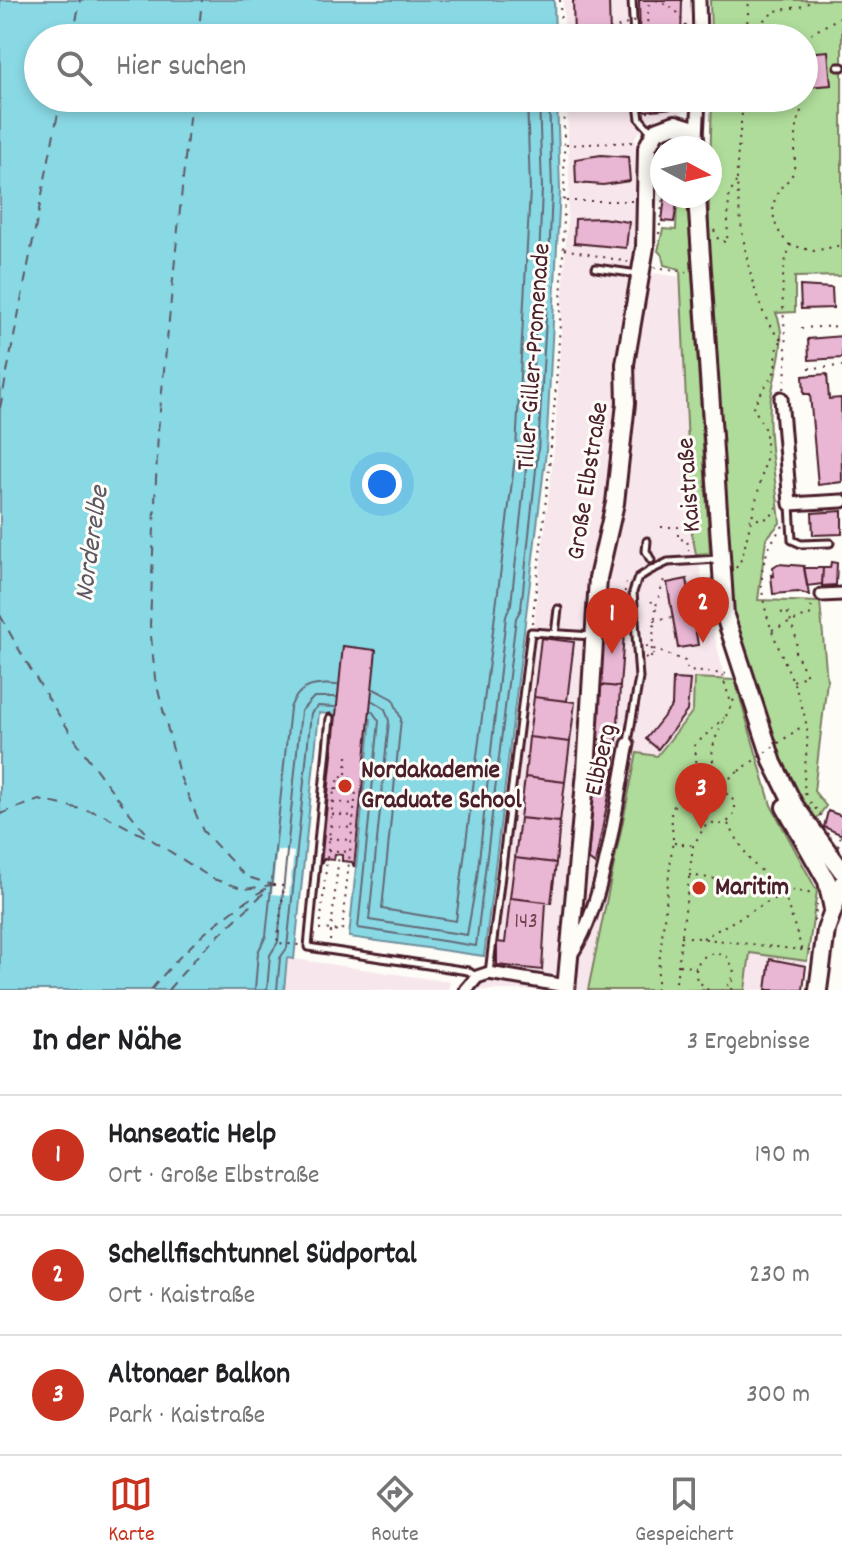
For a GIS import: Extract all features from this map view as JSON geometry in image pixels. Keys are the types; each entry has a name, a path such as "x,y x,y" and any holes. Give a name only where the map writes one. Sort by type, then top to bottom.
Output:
{"street":[{"path":"699,0 700,24"},
{"path":"697,136 698,112"},
{"path":"653,136 666,125 679,124 692,128 695,136"},
{"name":"Große Elbstraße","path":"565,989 570,957 593,636 601,560 615,503 626,396 626,358 642,270 650,159"},
{"name":"Kaistraße","path":"698,208 716,565 728,628 788,814 834,886"},
{"path":"781,398 786,502 842,501"},
{"path":"822,595 842,594"},
{"name":"Elbberg","path":"570,957 583,938 596,894 625,744"},
{"name":"Kaistraße","path":"773,763 794,805 842,871"},
{"path":"818,990 826,930 833,909 834,886"},
{"path":"466,990 483,975 565,989"}],"lane":[{"path":"632,0 633,24"},
{"path":"639,112 650,136"},
{"path":"596,268 642,270"},
{"path":"786,502 792,540 801,544 830,543"},
{"path":"647,541 646,551 651,560"},
{"name":"Elbberg","path":"625,744 639,658 633,592 638,578 668,562 716,565"},
{"path":"555,634 558,609"},
{"path":"330,718 308,947 483,975 531,632 593,636"}],"path":[{"path":"560,0 561,24"},
{"path":"645,24 649,0"},
{"path":"656,0 675,9 681,19"},
{"path":"746,24 749,0"},
{"path":"761,24 775,11 804,6 812,0"},
{"path":"675,9 679,1"},
{"path":"818,30 842,16"},
{"path":"630,24 636,21"},
{"name":"Tiller-Giller-Promenade","path":"533,617 552,430 563,249 564,112"},
{"path":"742,112 737,181 755,299 764,318 783,342"},
{"path":"801,112 794,137 794,173 776,195 774,209 779,234 791,245 814,251 842,245"},
{"path":"565,145 650,138"},
{"path":"710,230 714,230 719,241 727,242 729,196 737,181"},
{"path":"565,201 648,201"},
{"path":"781,398 786,379 779,267 791,245"},
{"path":"563,249 642,270 680,271"},
{"path":"801,328 842,326"},
{"path":"716,565 738,567 742,558 766,459 766,432 753,406 775,371 777,347 783,342"},
{"path":"809,368 842,366"},
{"path":"749,520 770,518 786,502"},
{"path":"661,527 678,527 678,539 687,540 688,550"},
{"path":"779,531 772,538 760,594 806,722 803,785 806,799 824,819"},
{"path":"772,538 792,540"},
{"path":"651,658 656,606 665,576"},
{"path":"607,606 623,605 626,585"},
{"path":"771,630 811,614 813,596 822,595"},
{"path":"651,601 656,606"},
{"path":"781,613 787,611 792,622 797,640 795,652 807,675 790,682"},
{"path":"654,620 673,617"},
{"path":"615,627 637,629"},
{"path":"646,646 685,661 688,671 716,673"},
{"path":"639,658 651,658 659,651"},
{"path":"722,673 732,704"},
{"path":"711,766 713,748 738,685"},
{"path":"698,771 695,745 711,727 726,718"},
{"path":"721,792 726,781 806,722"},
{"path":"587,741 625,744"},
{"path":"345,776 347,756"},
{"path":"711,766 726,781"},
{"path":"656,990 672,843 672,806 686,783 698,771 711,766"},
{"path":"337,790 339,776 345,776 353,777 352,791"},
{"path":"334,789 352,791 356,791 342,931 331,932 320,929 334,789"},
{"path":"721,792 730,796 735,805 734,815 727,823 717,825 708,821 703,812 704,802 711,794 721,792"},
{"path":"333,802 355,804"},
{"path":"332,814 354,816"},
{"path":"675,990 693,846 708,821"},
{"path":"727,823 751,862 785,891 803,952"},
{"path":"331,826 352,828"},
{"path":"329,838 351,840"},
{"path":"672,843 693,846"},
{"path":"328,850 350,852"},
{"path":"331,932 339,854"},
{"path":"689,875 818,895 834,886"},
{"path":"273,885 284,886 277,943 296,945"},
{"path":"702,939 785,891"},
{"path":"681,936 809,953"},
{"path":"715,953 716,941"},
{"path":"708,990 697,980 696,968 702,958 715,953 730,960 734,977 732,990"},
{"path":"678,965 696,968"},
{"path":"722,990 734,977"}],"shaded area":[{"path":"563,0 690,0 691,24 564,24"},
{"path":"567,112 683,112 652,119 635,137 636,271 680,277 692,534 725,681 694,678 693,711 657,756 637,753 588,990 475,990 495,961 555,441 569,186"},
{"path":"750,953 807,961 803,990 746,990"},
{"path":"288,958 450,982 448,990 284,990"}],"green space":[{"path":"710,0 842,0 842,276 795,277 795,312 776,313 781,348 769,419 780,523 766,539 758,600 820,602 827,681 814,791 826,806 815,821 799,804 782,764 732,615 708,238 709,208 722,208 722,136 711,136 712,112 818,112 818,24 711,24"},
{"path":"677,208 688,208 710,553 696,554 692,534 680,269 664,265 658,251 663,229 676,230"},
{"path":"694,678 735,680 771,805 817,891 807,961 750,953 745,990 588,990 637,753 657,756 693,711"}],"water":[{"name":"Norderelbe","path":"0,0 554,0 555,24 24,24 24,112 557,112 560,190 546,452 484,956 349,937 371,719 319,713 294,959 287,958 284,990 0,990"}],"pier":[{"path":"277,850 294,852 289,896 272,894"}],"building":[{"path":"573,0 609,0 610,24 574,24"},
{"path":"639,0 682,0 681,24 640,24"},
{"path":"828,51 831,85 818,86 818,52"},
{"path":"601,155 628,157 630,181 603,185 576,183 575,159"},
{"path":"664,208 676,208 674,222 662,221"},
{"path":"602,218 629,222 626,248 574,243 575,219"},
{"path":"800,286 832,288 833,308 801,309"},
{"path":"842,336 842,358 809,360 808,339"},
{"path":"827,374 829,399 841,398 842,482 818,485 810,394 804,394 803,376"},
{"path":"842,511 842,534 813,535 812,513"},
{"path":"831,562 837,563 836,585 822,586 823,568 830,568"},
{"path":"778,564 804,566 809,595 798,592 773,594 771,575 774,576 773,567"},
{"path":"804,568 823,568 822,584 807,586"},
{"path":"687,579 698,645 678,648 667,583"},
{"path":"605,606 626,607 620,687 599,685"},
{"path":"541,638 574,642 567,701 534,697"},
{"name":"Nordakademie Graduate School","path":"343,646 376,650 354,867 352,862 342,861 342,855 335,854 334,860 324,859 321,864"},
{"path":"673,679 690,680 687,711 658,749 646,739 672,706"},
{"path":"599,685 620,687 617,741 596,739"},
{"path":"534,697 575,702 570,742 529,737"},
{"path":"529,737 570,742 565,782 525,777"},
{"path":"598,745 616,747 613,776 595,774"},
{"path":"595,774 613,776 595,864 588,859"},
{"path":"525,777 565,782 560,822 520,818"},
{"path":"828,811 842,816 842,835 824,827"},
{"path":"520,818 560,822 556,863 515,858"},
{"path":"515,858 556,863 551,903 510,898"},
{"path":"510,898 546,902 542,970 497,965 497,942 505,943"},
{"path":"770,959 806,966 803,990 766,990"}],"ferry route":[{"path":"76,24 80,0"},
{"path":"199,24 202,0"},
{"path":"0,408 58,112"},
{"path":"190,112 158,431 150,625 155,678 179,774 203,831 245,876 273,885"},
{"path":"0,615 68,730 149,836"},
{"path":"0,814 39,800 100,813 152,840 213,879 245,889 272,885"},
{"path":"151,990 206,932 272,885"},
{"path":"168,990 199,954 269,888"}],"place":[{"name":"Schellfischtunnel Südportal","path":"703,643"},
{"name":"Hanseatic Help","path":"612,654"},
{"name":"Nordakademie Graduate School","path":"345,786"},
{"name":"Altonaer Balkon","path":"701,829"},
{"name":"Maritim","path":"699,888"}]}
